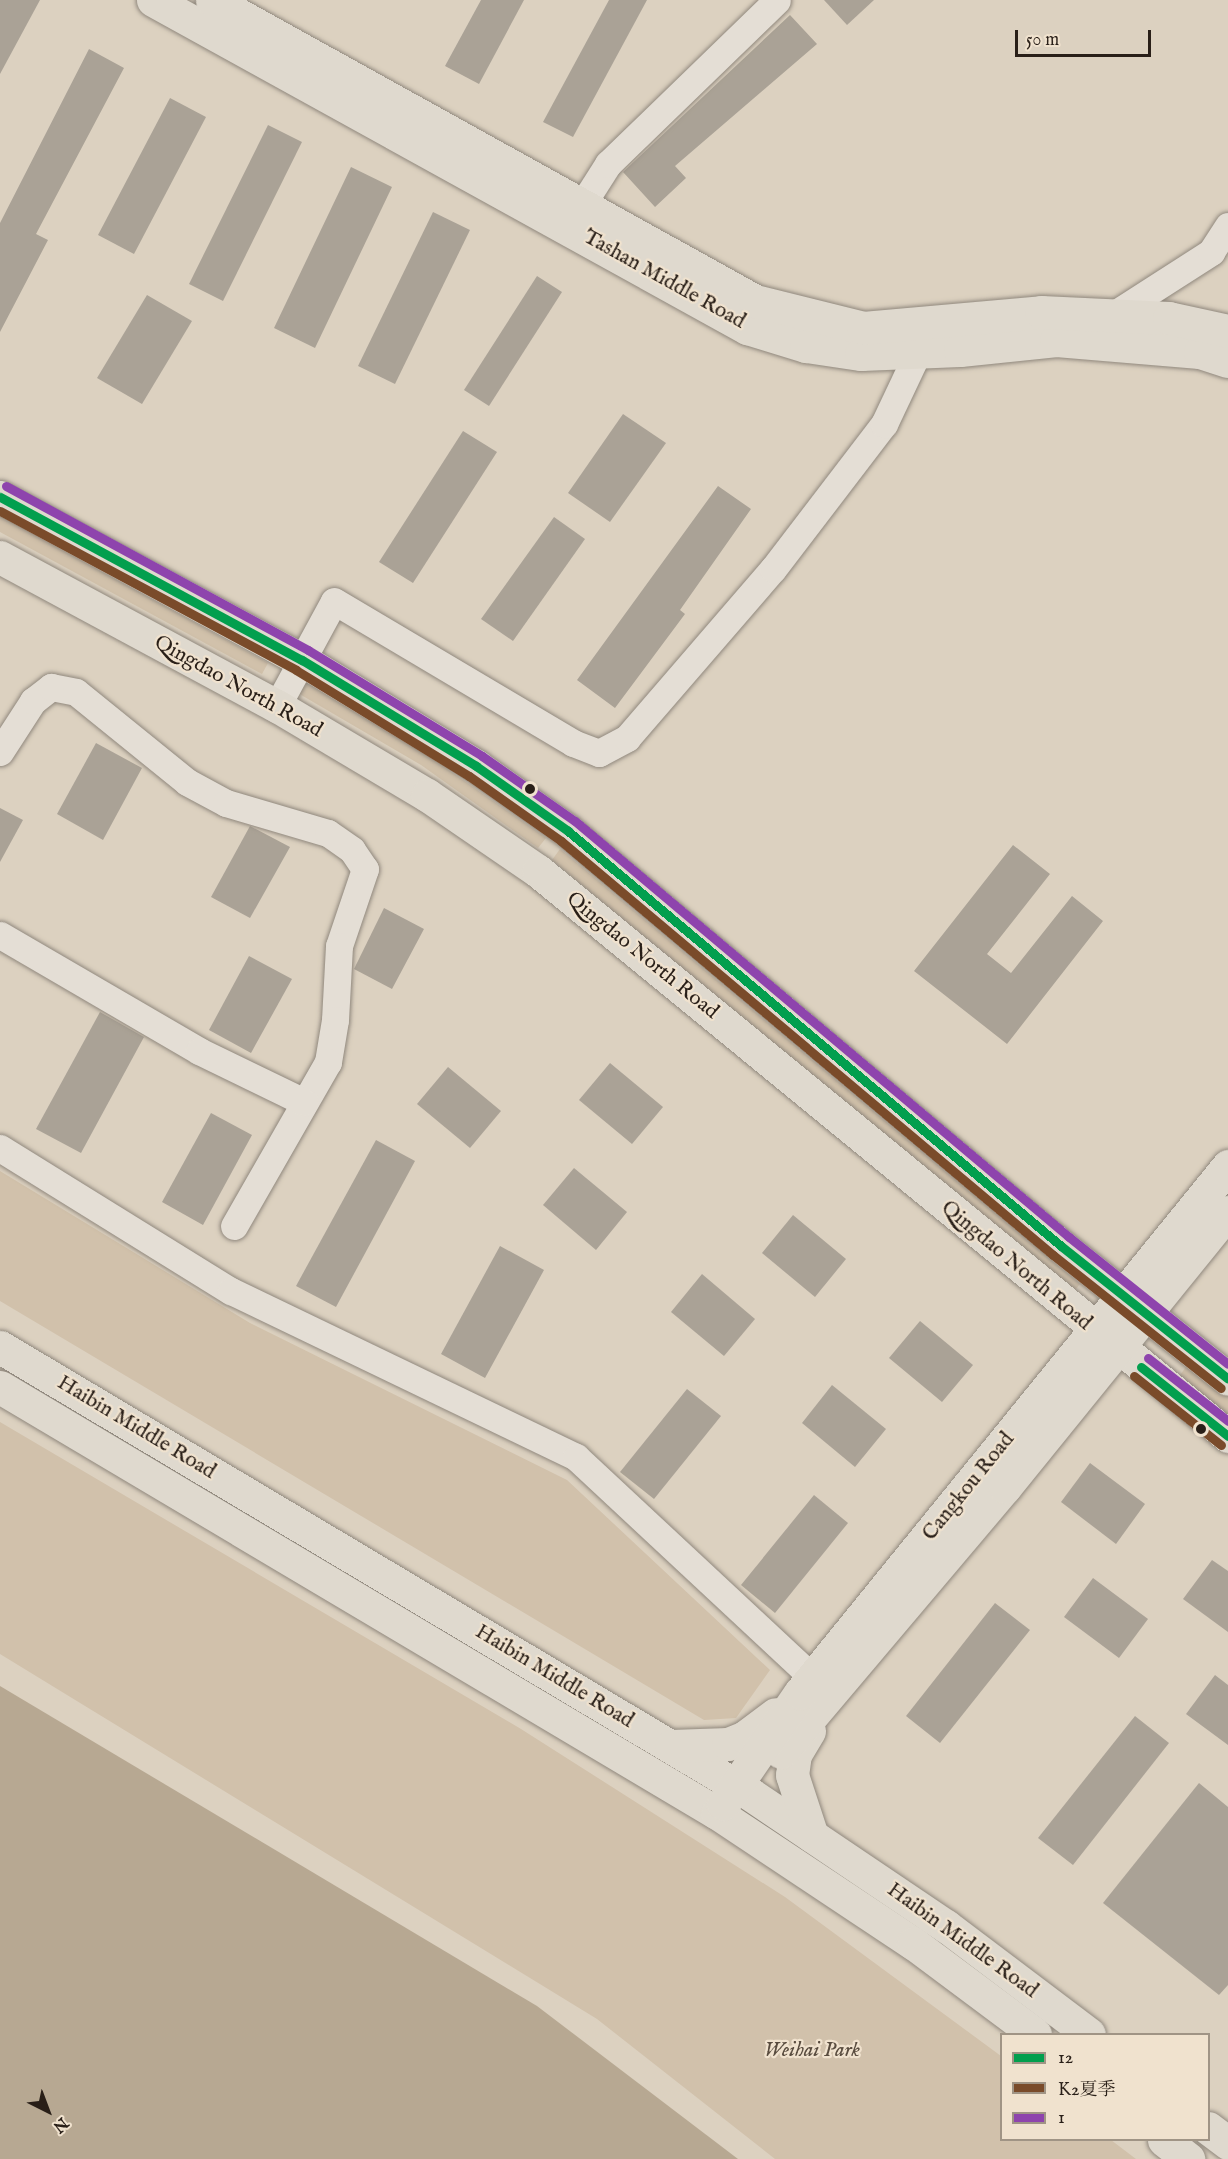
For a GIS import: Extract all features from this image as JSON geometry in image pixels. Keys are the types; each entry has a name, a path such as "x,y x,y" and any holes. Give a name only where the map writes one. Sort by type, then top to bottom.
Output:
{"main road":[{"name":"Tashan Middle Road","path":"153,0 576,214 754,301 816,319 863,328 1041,312 1169,318 1228,331"},
{"name":"Tashan Middle Road","path":"212,0 576,214 747,328 806,346 861,354 918,352 1056,339 1146,345 1200,352 1228,361"},
{"path":"0,497 302,660 476,766 568,831 1135,1306 1228,1379"},
{"name":"Qingdao North Road","path":"0,557 277,706 427,795 538,871 1107,1341 1228,1436"},
{"name":"Cangkou Road","path":"724,1817 743,1789 793,1736 811,1693 1135,1306 1228,1166"},
{"name":"Cangkou Road","path":"1135,1306 1228,1212"},
{"name":"Haibin Middle Road","path":"0,1347 743,1789 946,1926 1088,2033"},
{"name":"Haibin Middle Road","path":"0,1387 724,1817 913,1943 1034,2033"},
{"path":"671,1746 728,1744 745,1737 811,1693"},
{"path":"811,1693 795,1754 792,1775 812,1836"},
{"path":"1210,2129 1228,2143"},
{"path":"1166,2141 1188,2159"}],"street":[{"path":"576,214 608,164 777,0"},
{"path":"1113,315 1212,252 1228,226"},
{"path":"277,706 334,601 573,743 599,753 627,738 773,569 884,424 918,352"},
{"path":"0,752 33,701 51,687 76,692 187,782 226,802 328,833 352,850 365,868 339,946 335,1020 328,1062 234,1226"},
{"path":"0,935 199,1051 304,1102"},
{"path":"0,1148 231,1291 576,1457 811,1693"}],"green space":[{"path":"0,516 268,663 262,674 0,532"},
{"path":"303,680 427,755 546,838 538,848 421,765 296,692"},
{"path":"560,849 1080,1284 1072,1294 552,860"},
{"path":"0,1171 250,1323 567,1480 770,1670 736,1718 704,1720 0,1301"},
{"path":"1190,1361 1228,1391 1228,1423 1176,1381"},
{"name":"Weihai Park","path":"0,1422 521,1729 785,1897 1000,2055 1000,2141 1112,2141 1136,2159 775,2159 597,2019 0,1654"}],"shaded area":[{"path":"0,1686 537,2006 738,2159 0,2159"}],"building":[{"path":"0,0 40,0 0,74"},
{"path":"481,0 524,0 479,84 445,66"},
{"path":"609,0 647,0 573,137 543,122"},
{"path":"824,0 874,0 847,25"},
{"path":"790,15 817,44 675,166 686,178 655,207 623,172"},
{"path":"89,49 124,68 36,234 48,240 0,332 0,223"},
{"path":"170,98 206,117 134,254 98,235"},
{"path":"268,125 302,142 223,301 189,284"},
{"path":"351,167 392,187 315,348 274,328"},
{"path":"433,212 470,230 395,384 358,366"},
{"path":"537,276 562,292 489,406 464,390"},
{"path":"147,295 192,321 142,404 97,378"},
{"path":"623,414 666,443 610,522 568,493"},
{"path":"463,431 497,452 413,583 379,562"},
{"path":"718,486 751,509 680,610 685,614 615,708 577,680"},
{"path":"554,517 585,539 513,641 481,619"},
{"path":"96,743 142,768 103,840 57,814"},
{"path":"0,808 23,820 0,862"},
{"path":"250,826 290,847 250,918 211,897"},
{"path":"1013,845 1050,874 987,954 1011,973 1072,896 1103,921 1007,1044 914,971"},
{"path":"384,908 424,929 392,989 354,969"},
{"path":"249,956 292,979 251,1053 209,1030"},
{"path":"100,1012 144,1037 81,1153 36,1129"},
{"path":"610,1063 663,1107 632,1144 579,1100"},
{"path":"448,1067 501,1111 470,1148 417,1104"},
{"path":"211,1113 252,1135 203,1225 162,1202"},
{"path":"376,1140 415,1161 336,1307 296,1286"},
{"path":"574,1168 627,1212 596,1250 543,1205"},
{"path":"793,1215 846,1259 815,1297 762,1253"},
{"path":"500,1246 544,1270 485,1378 441,1354"},
{"path":"702,1274 755,1319 724,1356 671,1312"},
{"path":"920,1321 973,1365 942,1402 889,1358"},
{"path":"832,1385 886,1429 855,1467 802,1423"},
{"path":"687,1389 721,1416 654,1499 620,1472"},
{"path":"1090,1463 1145,1504 1116,1544 1061,1502"},
{"path":"814,1495 848,1523 775,1613 741,1585"},
{"path":"1212,1560 1228,1571 1228,1632 1183,1599"},
{"path":"1093,1578 1148,1619 1119,1658 1064,1617"},
{"path":"995,1603 1030,1630 940,1743 906,1716"},
{"path":"1215,1675 1228,1685 1228,1745 1186,1714"},
{"path":"1135,1716 1169,1743 1073,1865 1038,1838"},
{"path":"1199,1783 1228,1807 1228,1985 1219,1995 1103,1903"}],"transit line":[{"name":"1","path":"6,486 308,650 482,756 575,821 1069,1237 1228,1364"},
{"name":"12","path":"0,497 302,660 476,766 568,831 1061,1246 1228,1379"},
{"name":"K2夏季","path":"0,511 296,670 469,776 561,841 1053,1255 1221,1388"},
{"name":"1","path":"1148,1358 1228,1421"},
{"name":"12","path":"1141,1367 1228,1436"},
{"name":"K2夏季","path":"1134,1376 1221,1445"}]}
